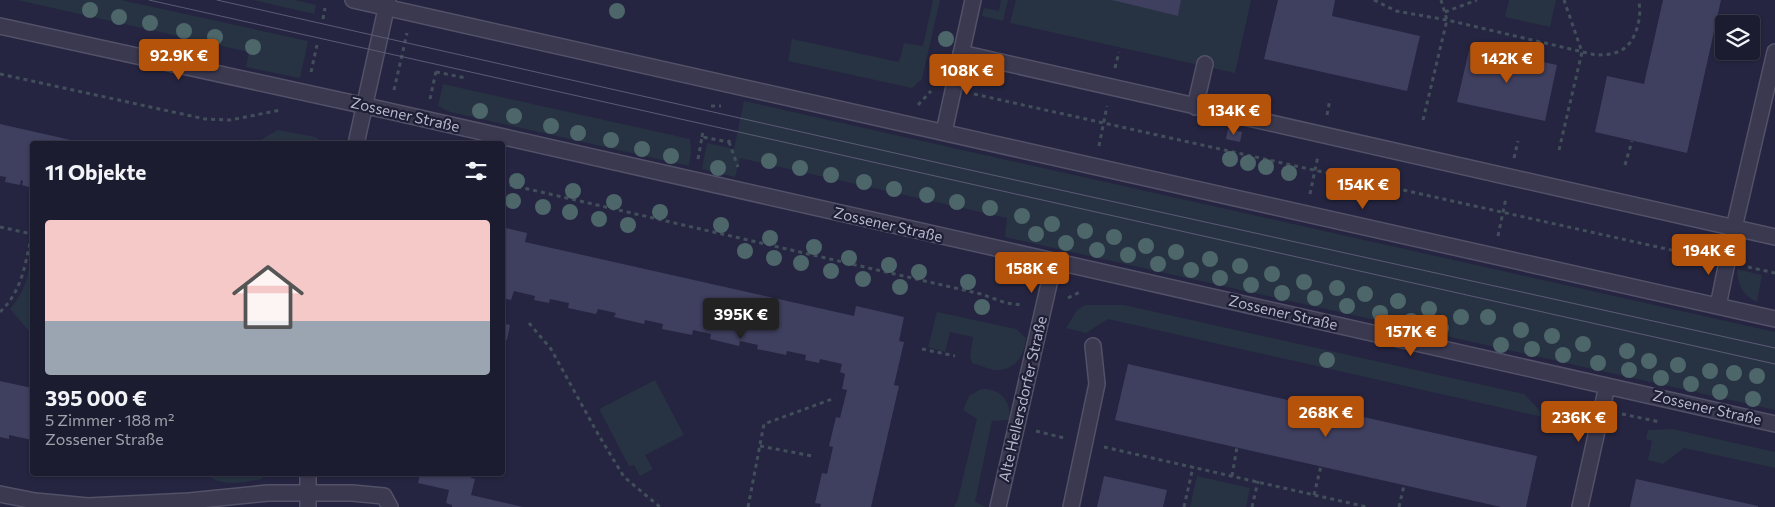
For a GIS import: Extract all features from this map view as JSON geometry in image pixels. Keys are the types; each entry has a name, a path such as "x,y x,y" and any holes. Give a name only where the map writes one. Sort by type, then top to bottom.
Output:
{"street":[{"path":"353,0 388,4 410,12 1775,319"},
{"path":"944,132 973,0"},
{"path":"357,141 388,4"},
{"name":"Zossener Straße","path":"0,26 365,106 1775,424"},
{"path":"1718,306 1775,52"},
{"path":"961,53 1775,237"},
{"path":"1195,107 1205,64"},
{"name":"Alte Hellersdorfer Straße","path":"998,507 1054,262"},
{"path":"1071,507 1097,384 1093,346"},
{"path":"1580,507 1608,386"},
{"path":"308,476 308,500"},
{"path":"0,494 35,501 88,506 189,501 268,493 308,500 352,493 384,496 390,507"}],"path":[{"path":"1374,0 1396,10 1596,55 1610,55 1628,46 1639,20 1640,4 1638,0"},
{"path":"1423,120 1446,20 1441,0"},
{"path":"1445,12 1477,0"},
{"path":"1559,150 1582,52 1564,0"},
{"path":"323,19 325,8"},
{"path":"389,112 406,42 410,12"},
{"path":"310,80 317,45"},
{"path":"430,101 436,71 466,78"},
{"path":"0,74 205,119 230,120 285,110"},
{"path":"909,108 918,105 936,86 1775,274"},
{"path":"696,167 703,130"},
{"path":"702,136 729,142 731,136"},
{"path":"1625,165 1632,141"},
{"path":"505,184 981,294 1006,303 1044,309"},
{"path":"0,226 30,234"},
{"path":"0,312 10,303 21,282 30,243"},
{"path":"529,323 551,349 624,477 660,507"},
{"path":"922,349 955,356"},
{"path":"748,507 764,424 835,398"},
{"path":"1334,410 1336,400"},
{"path":"1617,413 1649,420"},
{"path":"1036,431 1367,507"},
{"path":"760,446 812,456"},
{"path":"1232,476 1237,448"},
{"path":"1314,495 1321,466"},
{"path":"1184,507 1193,467"},
{"path":"1252,507 1258,481"},
{"path":"1399,507 1404,485"}],"shaded area":[{"path":"17,0 121,0 308,41 300,78 246,67 249,52"},
{"path":"253,0 295,0 316,5 314,14"},
{"path":"933,0 940,0 922,79 912,88 788,61 792,39 899,62 904,43 923,46"},
{"path":"1001,0 1008,0 1003,21 982,16 984,8 999,11"},
{"path":"1016,0 1251,0 1235,73 1010,23"},
{"path":"1509,0 1556,0 1550,27 1505,17"},
{"path":"443,84 690,139 691,153 689,166 450,112 438,106"},
{"path":"744,101 1775,332 1775,410 1005,237 1007,218 740,158 735,177 702,169 707,143 734,149"},
{"path":"278,130 315,137 319,141 258,141"},
{"path":"29,268 29,331 10,309 17,300"},
{"path":"1737,269 1762,275 1757,302 1742,289 1738,280"},
{"path":"1085,305 1124,305 1524,394 1547,418 1108,319 1086,333 1066,328 1077,310"},
{"path":"937,312 1016,329 1026,338 1022,355 1006,369 996,370 972,363 970,356 973,337 950,332 945,352 928,347"},
{"path":"655,380 684,435 645,455 653,469 640,476 634,465 629,466 599,409"},
{"path":"981,389 994,391 1003,397 1009,407 1009,420 992,421 975,502 986,507 954,507 958,499 977,419 963,410 969,396"},
{"path":"1672,429 1775,452 1775,468 1684,448 1663,464 1648,460 1652,441 1646,439 1648,430"},
{"path":"209,476 262,476 262,479 233,483 226,483"},
{"path":"1197,476 1250,488 1246,507 1190,507"}],"building":[{"path":"1112,0 1181,0 1178,16"},
{"path":"1278,0 1335,0 1332,16 1420,36 1407,91 1264,59"},
{"path":"1663,0 1721,0 1718,15 1715,15 1715,27 1687,153 1595,132 1607,76 1644,84"},
{"path":"1470,46 1557,65 1545,121 1457,102"},
{"path":"0,124 75,141 30,141 30,187 22,185 23,181 21,180 20,185 5,182 6,177 0,176"},
{"path":"1228,129 1242,132 1240,142 1226,139"},
{"path":"505,228 527,233 525,242 854,316 856,306 904,317 899,341 904,342 894,385 899,386 871,507 820,507 821,504 815,503 822,473 827,474 833,447 829,446 836,417 840,418 847,390 842,389 845,374 840,372 842,364 820,359 819,363 805,360 806,355 787,351 786,355 757,349 758,345 740,341 739,346 710,339 711,334 693,330 692,335 662,329 663,324 645,320 644,324 614,317 616,313 598,309 596,314 568,308 569,303 550,299 549,303 534,300 535,296 514,291 511,300 505,299"},
{"path":"505,324 510,325 507,340 505,340"},
{"path":"1128,364 1537,456 1526,507 1501,507 1115,420"},
{"path":"0,381 30,388 30,440 9,435 9,439 0,437"},
{"path":"420,476 472,476 471,478 475,479 471,495 523,507 452,507 452,505 446,503 449,490 418,483"},
{"path":"1104,476 1167,490 1163,507 1097,507"},
{"path":"1636,479 1758,506 1758,507 1630,507"}],"tram line":[{"path":"149,0 1775,364"},
{"path":"217,0 970,170 1775,348"}]}
